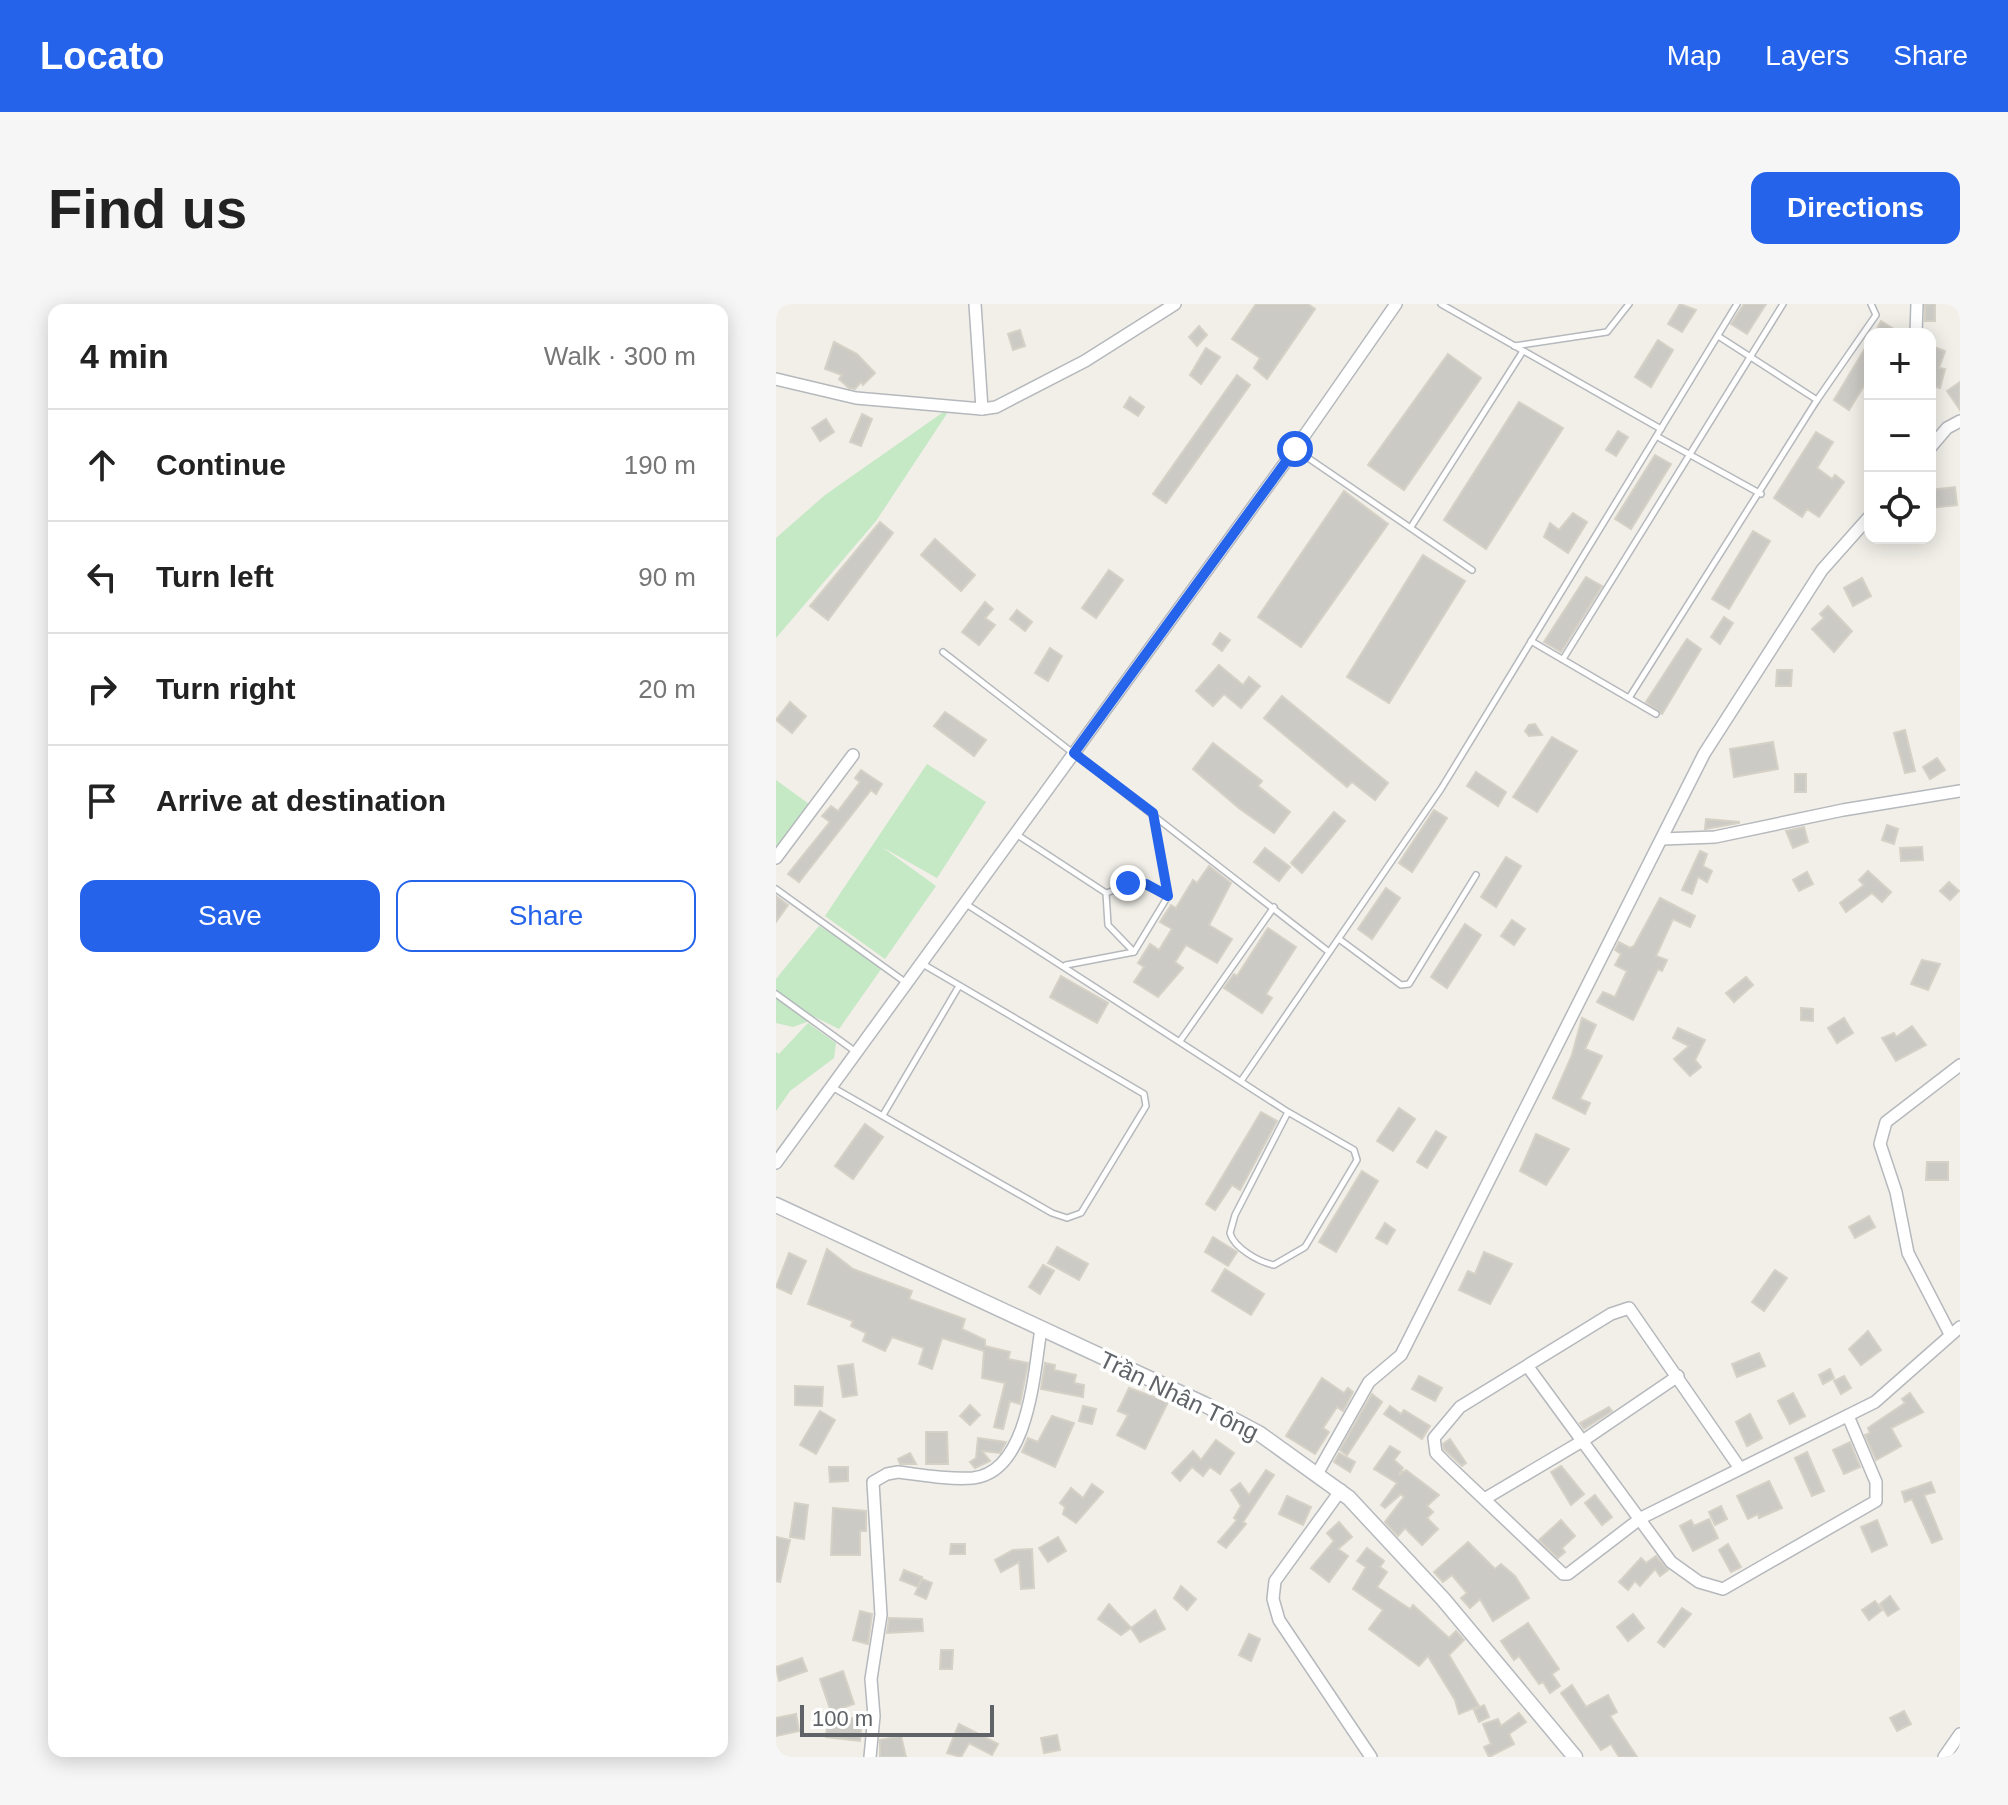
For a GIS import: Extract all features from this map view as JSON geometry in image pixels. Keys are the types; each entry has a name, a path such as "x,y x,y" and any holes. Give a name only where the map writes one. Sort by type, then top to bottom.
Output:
{"street":[{"path":"975,304 982,409"},
{"path":"776,379 856,398 982,409 996,407 1085,361 1175,304"},
{"path":"776,1163 1295,449 1396,304"},
{"path":"1916,328 1917,304"},
{"path":"1936,441 1947,428 1960,421"},
{"path":"1317,1474 1369,1382 1401,1355 1704,754 1814,583 1864,523"},
{"path":"776,858 853,755"},
{"path":"1662,839 1715,837 1843,810 1960,791"},
{"path":"1739,1467 1629,1308 1611,1314 1460,1407 1434,1438 1436,1453 1563,1574 1573,1572 1641,1518 1875,1402 1955,1330 1908,1253 1896,1192 1880,1144 1886,1122 1960,1065"},
{"name":"Trần Nhân Tông","path":"776,1205 1214,1409 1260,1434 1341,1490 1443,1599 1575,1757"},
{"path":"870,1757 874,1707 872,1672 881,1615 873,1482 898,1472 972,1478 1001,1465 1021,1431 1041,1329"},
{"path":"1528,1367 1641,1518 1651,1536 1683,1572 1699,1582 1723,1589 1876,1501 1876,1482 1848,1416"},
{"path":"1486,1498 1584,1440 1678,1376"},
{"path":"1341,1490 1275,1581 1273,1599 1279,1620 1371,1757"},
{"path":"1944,1757 1960,1734"}],"lane":[{"path":"1441,304 1661,429"},
{"path":"1514,346 1607,332 1629,304"},
{"path":"1241,1081 1441,789 1737,304"},
{"path":"1563,659 1783,304"},
{"path":"1629,698 1761,494 1817,400 1876,315 1871,304"},
{"path":"1718,336 1817,400"},
{"path":"1411,527 1523,351"},
{"path":"1658,437 1761,494"},
{"path":"1295,449 1472,570"},
{"path":"1531,641 1656,714"},
{"path":"943,652 1329,952"},
{"path":"1064,965 1134,952 1168,896 1153,813"},
{"path":"1015,833 1106,893"},
{"path":"1339,939 1388,978 1401,985 1409,984 1476,875"},
{"path":"1106,893 1138,882 1168,896"},
{"path":"776,889 906,983"},
{"path":"1106,893 1108,925 1134,952"},
{"path":"963,902 1288,1112 1354,1150 1357,1160 1305,1247 1274,1265 1264,1263 1235,1243 1230,1233 1235,1215 1288,1112"},
{"path":"1180,1041 1274,907"},
{"path":"831,1087 1052,1213 1067,1218 1081,1213 1109,1172 1146,1106 1144,1094 921,963"},
{"path":"883,1115 959,986"},
{"path":"776,994 856,1052"}],"green space":[{"path":"952,406 876,521 776,638 776,538 825,495"},
{"path":"927,764 986,802 937,878 882,847 936,886 885,959 825,916"},
{"path":"776,780 809,804 776,847"},
{"path":"819,926 884,965 839,1029 781,1000 812,1020 793,1027 776,1023 776,979"},
{"path":"808,1023 836,1043 834,1058 790,1091 776,1111 776,1052 779,1054"}],"building":[{"path":"1256,304 1308,304 1315,309 1267,379 1254,368 1260,358 1232,339"},
{"path":"1680,304 1696,310 1682,332 1668,324"},
{"path":"1744,304 1766,304 1747,334 1731,324"},
{"path":"1925,304 1935,304 1935,321 1925,321"},
{"path":"1881,321 1892,328 1877,328"},
{"path":"1199,326 1207,335 1197,346 1189,337"},
{"path":"1020,330 1025,346 1013,350 1008,334"},
{"path":"1658,340 1673,350 1651,387 1635,377"},
{"path":"834,342 857,354 875,373 863,385 861,382 855,389 849,388 839,379 842,375 825,369"},
{"path":"1206,348 1220,357 1201,384 1190,375"},
{"path":"1936,348 1945,351 1939,368 1945,369 1940,388 1936,387"},
{"path":"1864,350 1864,386 1849,410 1834,400"},
{"path":"1448,354 1481,378 1404,490 1368,465"},
{"path":"1237,375 1250,385 1166,503 1153,494"},
{"path":"1960,382 1960,410 1947,391"},
{"path":"1130,397 1144,407 1138,416 1124,407"},
{"path":"1519,402 1563,428 1486,549 1444,520"},
{"path":"862,414 872,419 861,446 850,442"},
{"path":"826,419 834,432 820,441 812,428"},
{"path":"1618,431 1628,437 1616,456 1606,450"},
{"path":"1816,432 1833,442 1817,468 1832,479 1835,475 1844,482 1819,517 1807,509 1802,517 1774,498"},
{"path":"1655,455 1671,464 1631,529 1615,519"},
{"path":"1955,487 1957,505 1936,507 1936,489"},
{"path":"1344,491 1388,524 1301,647 1258,617"},
{"path":"1573,513 1587,522 1568,553 1544,537 1550,523 1559,530"},
{"path":"880,522 893,533 828,620 810,606"},
{"path":"1753,531 1770,541 1729,609 1712,599"},
{"path":"935,539 975,575 961,591 921,555"},
{"path":"1423,555 1465,581 1389,703 1347,677"},
{"path":"1109,570 1123,580 1096,618 1082,608"},
{"path":"1586,577 1602,586 1561,652 1544,642"},
{"path":"1862,578 1871,596 1853,606 1844,588"},
{"path":"985,602 993,609 985,618 995,625 979,645 962,632"},
{"path":"1828,606 1852,631 1834,652 1812,629 1824,618 1820,614"},
{"path":"1017,610 1032,622 1025,631 1010,619"},
{"path":"1724,617 1733,623 1720,644 1711,637"},
{"path":"1220,633 1230,640 1222,651 1213,644"},
{"path":"1687,639 1701,649 1662,714 1646,702"},
{"path":"1050,648 1062,656 1048,681 1035,673"},
{"path":"1219,665 1243,685 1249,677 1260,686 1241,708 1224,694 1213,706 1196,691"},
{"path":"1777,670 1792,670 1791,686 1776,686"},
{"path":"1282,696 1388,783 1375,800 1352,782 1347,787 1264,718"},
{"path":"790,702 806,716 792,733 776,720"},
{"path":"945,712 986,740 974,756 934,726"},
{"path":"1535,724 1542,735 1529,736 1525,731 1529,725"},
{"path":"1905,730 1915,771 1905,773 1894,733"},
{"path":"1552,737 1577,751 1537,812 1513,797"},
{"path":"1773,742 1778,769 1734,777 1730,749"},
{"path":"1213,743 1262,781 1258,786 1290,812 1274,833 1193,769"},
{"path":"1937,758 1945,770 1930,779 1923,767"},
{"path":"861,770 882,784 876,794 871,790 799,882 788,874 830,822 822,816 831,806 838,811 860,782 855,778"},
{"path":"1476,772 1506,792 1498,806 1467,786"},
{"path":"1795,774 1806,774 1806,792 1795,792"},
{"path":"1434,810 1447,818 1412,872 1399,863"},
{"path":"1334,812 1345,821 1302,873 1291,863"},
{"path":"1706,819 1739,822 1739,823 1705,829"},
{"path":"1887,825 1898,829 1894,844 1882,840"},
{"path":"1804,827 1808,842 1793,848 1786,831"},
{"path":"1922,847 1923,860 1901,861 1900,848"},
{"path":"1265,848 1290,867 1279,881 1254,862"},
{"path":"1700,851 1707,854 1703,866 1712,871 1707,882 1698,877 1692,894 1682,890"},
{"path":"1506,857 1521,866 1496,907 1481,897"},
{"path":"1209,866 1231,883 1209,925 1232,939 1217,963 1186,945 1175,962 1183,968 1158,997 1134,982 1144,967 1138,963 1150,944 1159,950 1172,929 1160,922 1171,905 1176,908 1193,880 1197,883"},
{"path":"1868,871 1891,892 1882,902 1872,893 1846,912 1840,903 1864,885 1859,880"},
{"path":"1807,872 1813,884 1799,891 1793,880"},
{"path":"1949,882 1959,891 1950,900 1940,891"},
{"path":"1386,888 1400,898 1372,939 1358,929"},
{"path":"776,896 788,905 776,922"},
{"path":"1660,898 1695,916 1690,927 1673,919 1656,956 1667,960 1662,971 1658,969 1633,1020 1597,1002 1603,992 1615,997 1627,971 1615,965 1621,954 1615,950 1619,942 1630,948 1634,946"},
{"path":"1512,920 1525,929 1514,945 1501,936"},
{"path":"1465,924 1481,935 1447,988 1431,977"},
{"path":"1268,928 1296,947 1266,994 1272,998 1262,1013 1224,988 1234,974 1237,976"},
{"path":"1922,960 1940,964 1928,990 1911,984"},
{"path":"1061,976 1108,1003 1097,1023 1050,997"},
{"path":"1746,977 1753,985 1734,1002 1726,993"},
{"path":"1801,1008 1813,1009 1813,1021 1801,1020"},
{"path":"1582,1018 1596,1025 1585,1049 1602,1056 1580,1099 1590,1103 1585,1114 1553,1098 1572,1055"},
{"path":"1844,1018 1853,1033 1837,1043 1828,1028"},
{"path":"1912,1026 1926,1045 1896,1061 1882,1038 1894,1033 1896,1037"},
{"path":"1678,1028 1705,1040 1695,1060 1701,1067 1690,1076 1674,1059 1689,1046 1673,1038"},
{"path":"1399,1108 1415,1119 1393,1151 1377,1141"},
{"path":"1261,1112 1277,1121 1240,1190 1232,1185 1215,1210 1206,1204"},
{"path":"865,1124 883,1137 853,1179 835,1166"},
{"path":"1436,1131 1446,1137 1427,1168 1417,1162"},
{"path":"1536,1134 1569,1149 1546,1185 1520,1171"},
{"path":"1927,1162 1948,1162 1948,1180 1926,1180"},
{"path":"1362,1171 1378,1181 1336,1252 1319,1242"},
{"path":"1869,1216 1875,1227 1855,1238 1849,1227"},
{"path":"1385,1223 1395,1230 1387,1244 1376,1238"},
{"path":"1213,1237 1237,1252 1228,1266 1205,1252"},
{"path":"1057,1247 1088,1264 1079,1280 1048,1263"},
{"path":"827,1249 853,1269 912,1291 909,1299 965,1319 962,1329 985,1340 985,1346 1010,1352 1008,1359 1028,1363 1020,1404 1010,1401 1003,1429 994,1427 1005,1383 982,1378 984,1351 942,1338 932,1369 919,1364 924,1348 892,1337 885,1351 863,1341 866,1333 851,1326 853,1321 808,1304"},
{"path":"1484,1252 1512,1264 1490,1304 1459,1290 1468,1271 1475,1274"},
{"path":"789,1253 806,1261 791,1294 776,1287"},
{"path":"1043,1265 1054,1271 1040,1294 1029,1287"},
{"path":"1225,1269 1264,1294 1251,1315 1212,1291"},
{"path":"1775,1270 1787,1278 1764,1311 1752,1302"},
{"path":"1868,1331 1881,1350 1861,1365 1849,1349"},
{"path":"1759,1353 1765,1366 1737,1377 1732,1364"},
{"path":"1045,1363 1055,1365 1054,1370 1076,1375 1074,1383 1084,1385 1083,1397 1041,1389"},
{"path":"853,1364 857,1395 843,1397 838,1366"},
{"path":"1830,1369 1834,1378 1823,1384 1819,1375"},
{"path":"1419,1376 1442,1388 1435,1401 1412,1389"},
{"path":"1844,1376 1851,1388 1841,1394 1834,1381"},
{"path":"1322,1378 1344,1393 1348,1388 1353,1392 1343,1411 1337,1407 1323,1428 1329,1432 1315,1454 1286,1436"},
{"path":"795,1386 823,1387 822,1406 795,1405"},
{"path":"1129,1388 1168,1402 1145,1449 1117,1435 1128,1415 1118,1411"},
{"path":"1793,1393 1805,1416 1790,1424 1778,1401"},
{"path":"1910,1393 1923,1412 1891,1428 1901,1446 1876,1460 1865,1435 1870,1433 1868,1428 1905,1403 1902,1399"},
{"path":"1372,1394 1382,1402 1347,1455 1340,1450"},
{"path":"970,1405 980,1415 970,1425 960,1416"},
{"path":"1083,1406 1096,1409 1092,1424 1079,1421"},
{"path":"1390,1406 1401,1414 1404,1410 1430,1426 1422,1439 1384,1414"},
{"path":"1609,1407 1612,1411 1584,1429 1580,1423"},
{"path":"820,1411 835,1420 816,1454 800,1445"},
{"path":"1750,1414 1762,1438 1747,1446 1736,1422"},
{"path":"1052,1416 1074,1423 1055,1467 1022,1452 1028,1438 1038,1442"},
{"path":"926,1432 947,1432 948,1464 926,1464"},
{"path":"978,1438 1006,1442 1000,1453 982,1451 990,1461 975,1468 970,1462 976,1458"},
{"path":"1450,1439 1466,1463 1462,1466 1444,1449 1443,1444"},
{"path":"1216,1440 1234,1453 1220,1474 1210,1467 1203,1476 1192,1467 1180,1481 1172,1473 1193,1451 1201,1460"},
{"path":"1850,1442 1860,1467 1844,1474 1833,1450"},
{"path":"1390,1446 1400,1452 1394,1460 1403,1468 1399,1475 1406,1470 1439,1495 1427,1506 1433,1512 1427,1518 1438,1529 1422,1545 1405,1528 1398,1536 1385,1522 1404,1497 1401,1494 1385,1508 1381,1505 1397,1483 1374,1469"},
{"path":"1807,1452 1824,1491 1812,1496 1795,1458"},
{"path":"910,1453 916,1464 900,1464 898,1459"},
{"path":"1339,1453 1355,1462 1350,1472 1334,1462"},
{"path":"1561,1466 1584,1494 1571,1505 1551,1472"},
{"path":"829,1467 848,1467 848,1481 830,1482"},
{"path":"1266,1470 1274,1475 1243,1522 1246,1524 1226,1548 1218,1542 1237,1520 1234,1518 1241,1506 1231,1490 1240,1483 1249,1495"},
{"path":"1769,1481 1782,1508 1759,1518 1758,1514 1748,1519 1737,1496"},
{"path":"1931,1482 1935,1492 1924,1495 1942,1539 1932,1543 1912,1499 1905,1502 1902,1492"},
{"path":"1092,1484 1103,1492 1076,1523 1063,1514 1065,1507 1060,1503 1071,1488 1083,1498"},
{"path":"1595,1495 1612,1517 1602,1525 1585,1503"},
{"path":"1287,1496 1311,1507 1303,1525 1279,1514"},
{"path":"795,1503 808,1505 804,1539 790,1537"},
{"path":"1721,1506 1727,1519 1715,1525 1709,1512"},
{"path":"833,1508 866,1511 866,1531 860,1531 860,1555 831,1555"},
{"path":"1709,1519 1718,1538 1693,1551 1680,1526 1691,1520 1694,1526"},
{"path":"1561,1520 1575,1536 1562,1548 1565,1552 1558,1558 1539,1540"},
{"path":"1877,1520 1887,1545 1872,1552 1861,1527"},
{"path":"1339,1522 1352,1537 1338,1549 1348,1556 1329,1582 1311,1568 1334,1541 1327,1533"},
{"path":"776,1537 790,1540 780,1582 776,1581"},
{"path":"1058,1537 1066,1551 1048,1562 1039,1548"},
{"path":"1468,1542 1495,1569 1501,1564 1515,1576 1529,1598 1493,1621 1480,1599 1470,1608 1461,1598 1467,1593 1452,1575 1443,1582 1434,1572"},
{"path":"951,1544 965,1544 965,1554 950,1554"},
{"path":"1728,1544 1741,1567 1731,1572 1719,1550"},
{"path":"1367,1548 1384,1561 1380,1567 1387,1572 1377,1587 1410,1609 1413,1605 1449,1638 1456,1631 1464,1640 1449,1655 1479,1706 1459,1714 1455,1700 1428,1656 1419,1666 1369,1629 1383,1610 1353,1589 1366,1567 1357,1561"},
{"path":"1032,1549 1034,1588 1021,1589 1019,1562 1001,1572 995,1560 1013,1550"},
{"path":"1656,1556 1668,1570 1660,1576 1655,1569 1640,1586 1635,1581 1628,1590 1619,1582 1641,1558 1646,1563"},
{"path":"904,1570 922,1577 918,1587 900,1580"},
{"path":"922,1579 932,1583 926,1599 915,1594"},
{"path":"1181,1586 1196,1599 1187,1610 1174,1598"},
{"path":"1890,1596 1899,1609 1888,1616 1880,1604"},
{"path":"1875,1601 1882,1610 1869,1620 1862,1610"},
{"path":"1109,1604 1131,1628 1121,1635 1098,1619"},
{"path":"1682,1608 1691,1614 1664,1647 1658,1642"},
{"path":"1155,1610 1165,1629 1140,1642 1131,1628"},
{"path":"860,1611 872,1614 868,1644 853,1640"},
{"path":"1633,1614 1644,1628 1628,1641 1617,1627"},
{"path":"889,1618 922,1619 923,1631 887,1633"},
{"path":"1528,1623 1559,1669 1552,1674 1560,1686 1550,1693 1543,1682 1539,1684 1519,1656 1514,1660 1501,1641"},
{"path":"1249,1634 1260,1639 1251,1661 1239,1655"},
{"path":"941,1650 953,1650 952,1669 940,1669"},
{"path":"802,1658 807,1671 779,1681 776,1667"},
{"path":"843,1671 854,1704 831,1712 820,1679"},
{"path":"1572,1685 1586,1707 1608,1695 1617,1712 1610,1716 1637,1757 1619,1757 1611,1744 1601,1750 1561,1693"},
{"path":"1484,1705 1489,1717 1479,1722 1474,1710"},
{"path":"1904,1711 1911,1724 1897,1731 1890,1718"},
{"path":"1519,1713 1526,1722 1509,1734 1514,1744 1489,1757 1484,1747 1491,1744 1483,1724 1498,1719 1501,1726"},
{"path":"796,1714 799,1731 776,1736 776,1718"},
{"path":"828,1716 862,1719 860,1741 826,1737"},
{"path":"959,1724 998,1744 992,1755 969,1743 961,1757 947,1753"},
{"path":"1057,1735 1060,1750 1044,1753 1041,1738"},
{"path":"901,1736 906,1757 880,1757 880,1740"}],"route":[{"path":"1128,883 1146,884 1168,896 1153,813 1074,753 1295,449"}]}
